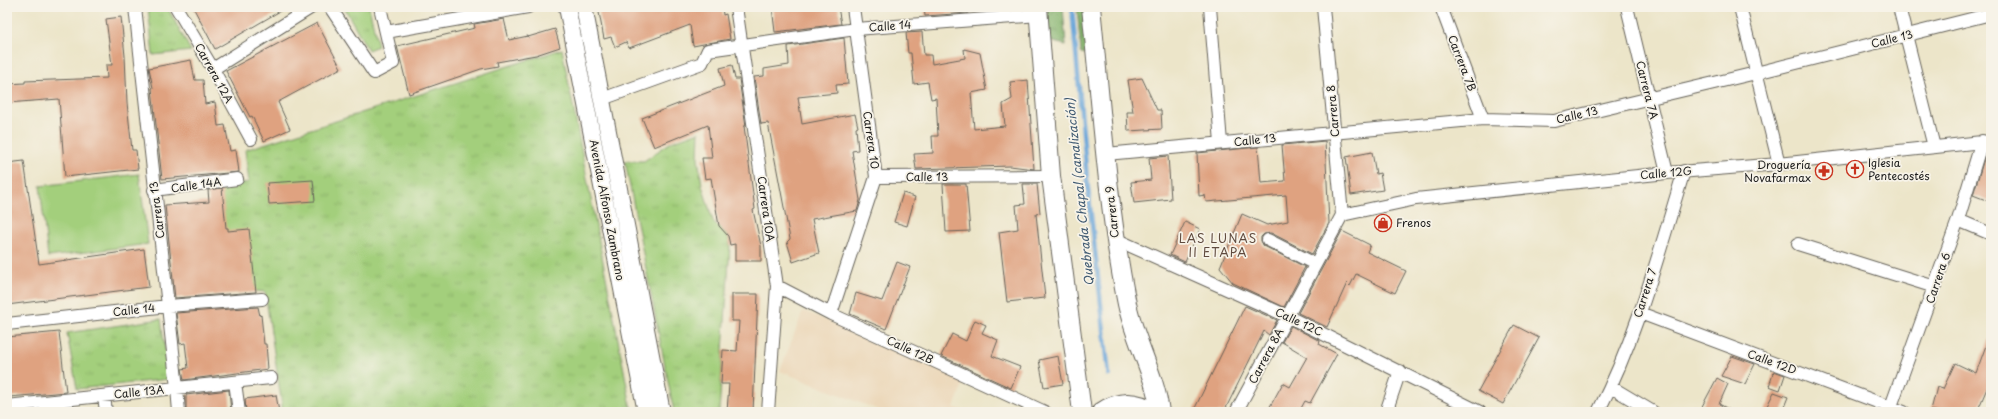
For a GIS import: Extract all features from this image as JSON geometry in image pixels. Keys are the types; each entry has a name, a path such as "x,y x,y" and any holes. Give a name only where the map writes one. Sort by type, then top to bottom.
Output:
{"main road":[{"name":"Carrera 9","path":"1091,7 1115,239 1134,332 1157,393 1160,412"},
{"path":"1039,11 1051,176 1082,412"},
{"path":"1101,412 1110,406 1128,402 1146,406 1154,412"}],"street":[{"name":"Carrera 13","path":"135,7 177,388 178,412"},
{"name":"Carrera 12A","path":"176,7 213,69 251,139"},
{"path":"213,69 312,7"},
{"path":"330,7 374,73 393,63 380,7"},
{"path":"386,32 528,7"},
{"name":"Avenida Alfonso Zambrano","path":"567,7 646,412"},
{"name":"Avenida Alfonso Zambrano","path":"584,7 662,412"},
{"name":"Carrera 10A","path":"736,7 777,286 768,412"},
{"name":"Carrera 10","path":"831,314 876,177 853,7"},
{"path":"1210,7 1222,143"},
{"name":"Carrera 8","path":"1324,7 1342,215"},
{"name":"Carrera 7B","path":"1441,7 1483,119"},
{"name":"Carrera 7A","path":"1627,7 1667,173"},
{"path":"1740,7 1779,164"},
{"path":"1899,7 1934,147"},
{"name":"Calle 14","path":"602,99 702,63 708,50 856,29 1039,11"},
{"name":"Calle 13","path":"1106,154 1483,119 1554,121 1648,97 1756,73 1991,14"},
{"name":"Calle 12G","path":"1342,215 1416,199 1684,171 1779,164 1987,141"},
{"name":"Carrera 6","path":"1891,409 1987,141"},
{"name":"Carrera 7","path":"1598,412 1611,387 1640,313 1684,171"},
{"name":"Calle 13","path":"876,177 1051,176"},
{"name":"Calle 14A","path":"154,190 237,179"},
{"name":"Carrera 8A","path":"1236,412 1342,215"},
{"path":"1958,220 1991,234"},
{"name":"Calle 12C","path":"1115,239 1287,316 1480,412"},
{"path":"1268,240 1315,264"},
{"path":"1798,244 1935,287"},
{"name":"Calle 12B","path":"777,286 831,314 1045,412"},
{"name":"Calle 14","path":"7,324 168,306 262,299"},
{"name":"Calle 12D","path":"1640,313 1891,409 1904,412"},
{"path":"1386,412 1400,371"},
{"name":"Calle 13A","path":"7,406 38,408 104,396 271,378"},
{"path":"236,382 239,412"},
{"path":"1611,387 1653,412"},
{"path":"104,396 106,412"}],"shaded area":[{"path":"803,311 967,375 954,407 966,412 878,412 881,411 780,371"}],"green space":[{"path":"148,7 167,7 191,51 153,55"},
{"path":"344,7 369,7 378,46 368,50"},
{"path":"1046,7 1063,7 1066,45 1049,41"},
{"path":"1077,7 1087,7 1091,55 1081,53"},
{"path":"562,49 632,412 283,412 265,292 246,290 216,243 211,188 249,182 245,150"},
{"path":"699,132 698,158 702,185 713,221 728,236 730,245 719,412 674,412 625,161 644,161 671,142"},
{"path":"139,174 148,244 48,257 40,186"},
{"path":"161,319 169,379 77,389 67,333"}],"building":[{"path":"193,7 287,7 215,49"},
{"path":"598,7 639,7 639,10 657,7 722,7 723,15 726,14 730,39 693,46 690,25 629,48 626,42 615,47 611,37 604,39"},
{"path":"772,7 838,7 841,24 775,32"},
{"path":"924,7 967,7 968,13 925,16"},
{"path":"121,17 132,150 136,150 138,169 65,177 59,99 7,103 7,84 25,83 25,81 107,78 106,65 112,65 106,19"},
{"path":"504,19 509,40 528,37 555,29 560,47 536,55 497,62 498,66 481,69 409,94 397,46 475,28 474,24"},
{"path":"317,23 341,68 278,102 290,129 264,141 252,116 250,117 226,71"},
{"path":"922,32 924,55 931,55 932,64 965,58 964,49 980,53 987,90 971,93 974,129 1005,126 1003,104 1012,99 1010,82 1028,80 1034,169 1010,166 916,169 914,154 933,153 932,136 938,136 936,98 931,99 928,82 914,84 911,53 908,53 906,33"},
{"path":"844,38 848,84 836,85 837,93 798,97 802,124 855,114 858,127 856,128 858,150 852,151 860,200 857,211 812,219 819,253 793,262 787,242 790,239 768,123 761,124 754,77 764,76 764,69 789,65 788,46"},
{"path":"191,60 195,80 203,80 205,104 215,102 218,126 225,125 230,151 236,150 239,172 162,179 153,88 149,68"},
{"path":"732,65 735,79 739,79 746,126 744,126 755,209 753,210 761,246 761,261 735,261 735,244 730,245 728,236 719,226 711,178 705,179 702,158 712,158 708,125 654,147 642,118 724,86 720,68"},
{"path":"1142,78 1157,110 1161,110 1162,129 1128,131 1127,112 1133,112 1128,80"},
{"path":"1325,141 1329,223 1312,254 1271,233 1264,234 1261,237 1261,241 1264,246 1305,267 1284,307 1233,283 1220,267 1242,214 1267,225 1288,221 1286,195 1206,202 1205,195 1199,196 1197,153 1258,147 1261,183 1285,181 1282,145"},
{"path":"1987,149 1991,149 1991,202 1973,195"},
{"path":"1372,152 1376,174 1380,173 1383,190 1351,195 1346,157"},
{"path":"1168,156 1171,199 1134,203 1131,182 1151,180 1149,158"},
{"path":"24,161 39,264 144,249 149,287 7,305 7,163"},
{"path":"313,180 315,201 269,204 267,183"},
{"path":"943,184 966,184 970,231 946,232"},
{"path":"1023,184 1037,184 1040,213 1036,214 1045,298 1007,302 999,232 1018,229 1016,205 1025,204"},
{"path":"222,188 226,228 228,228 228,231 249,229 256,292 175,298 165,205 209,202 208,190"},
{"path":"903,193 915,197 907,226 894,222"},
{"path":"1185,222 1200,229 1185,262 1170,255"},
{"path":"1342,231 1370,245 1367,252 1406,271 1395,293 1356,274 1350,286 1347,283 1327,327 1298,313"},
{"path":"897,262 910,267 886,329 850,314 856,293 882,301"},
{"path":"732,294 758,294 753,412 727,412 729,384 721,384 723,350 737,351 739,321 732,321"},
{"path":"1245,306 1277,320 1269,335 1264,331 1224,412 1193,412"},
{"path":"258,307 260,316 261,315 264,344 266,344 268,369 184,380 182,369 188,368 185,343 180,344 176,313"},
{"path":"975,320 986,325 982,333 998,340 992,356 1020,367 1011,388 941,356 952,334 966,341"},
{"path":"1514,325 1539,338 1503,404 1478,391"},
{"path":"1291,326 1320,341 1319,344 1337,354 1310,403 1305,401 1299,412 1267,412 1283,383 1290,387 1307,357 1282,342"},
{"path":"59,332 66,392 9,397 7,378 7,337"},
{"path":"1988,340 1991,340 1991,387 1988,386 1977,412 1939,412 1931,410 1937,387 1943,389 1955,363 1976,373"},
{"path":"1058,356 1063,384 1044,387 1039,360"},
{"path":"1732,356 1755,364 1745,384 1721,376"},
{"path":"1774,371 1785,375 1780,390 1769,386"},
{"path":"1717,378 1728,384 1719,404 1734,412 1699,412"},
{"path":"229,390 231,412 186,412 186,395"},
{"path":"1774,392 1788,397 1782,412 1764,412"},
{"path":"276,395 279,412 246,412 245,399"},
{"path":"68,407 68,412 43,412 43,410"}],"waterway":[{"name":"Quebrada Chapal (canalización)","path":"1072,7 1087,179 1109,375"}],"place":[{"name":"Iglesia Pentecostés","path":"1855,169"},
{"name":"Droguería Novafarmax","path":"1824,171"},
{"name":"Frenos","path":"1383,223"}],"district":[{"name":"LAS LUNAS II ETAPA","path":"1218,246"}]}
